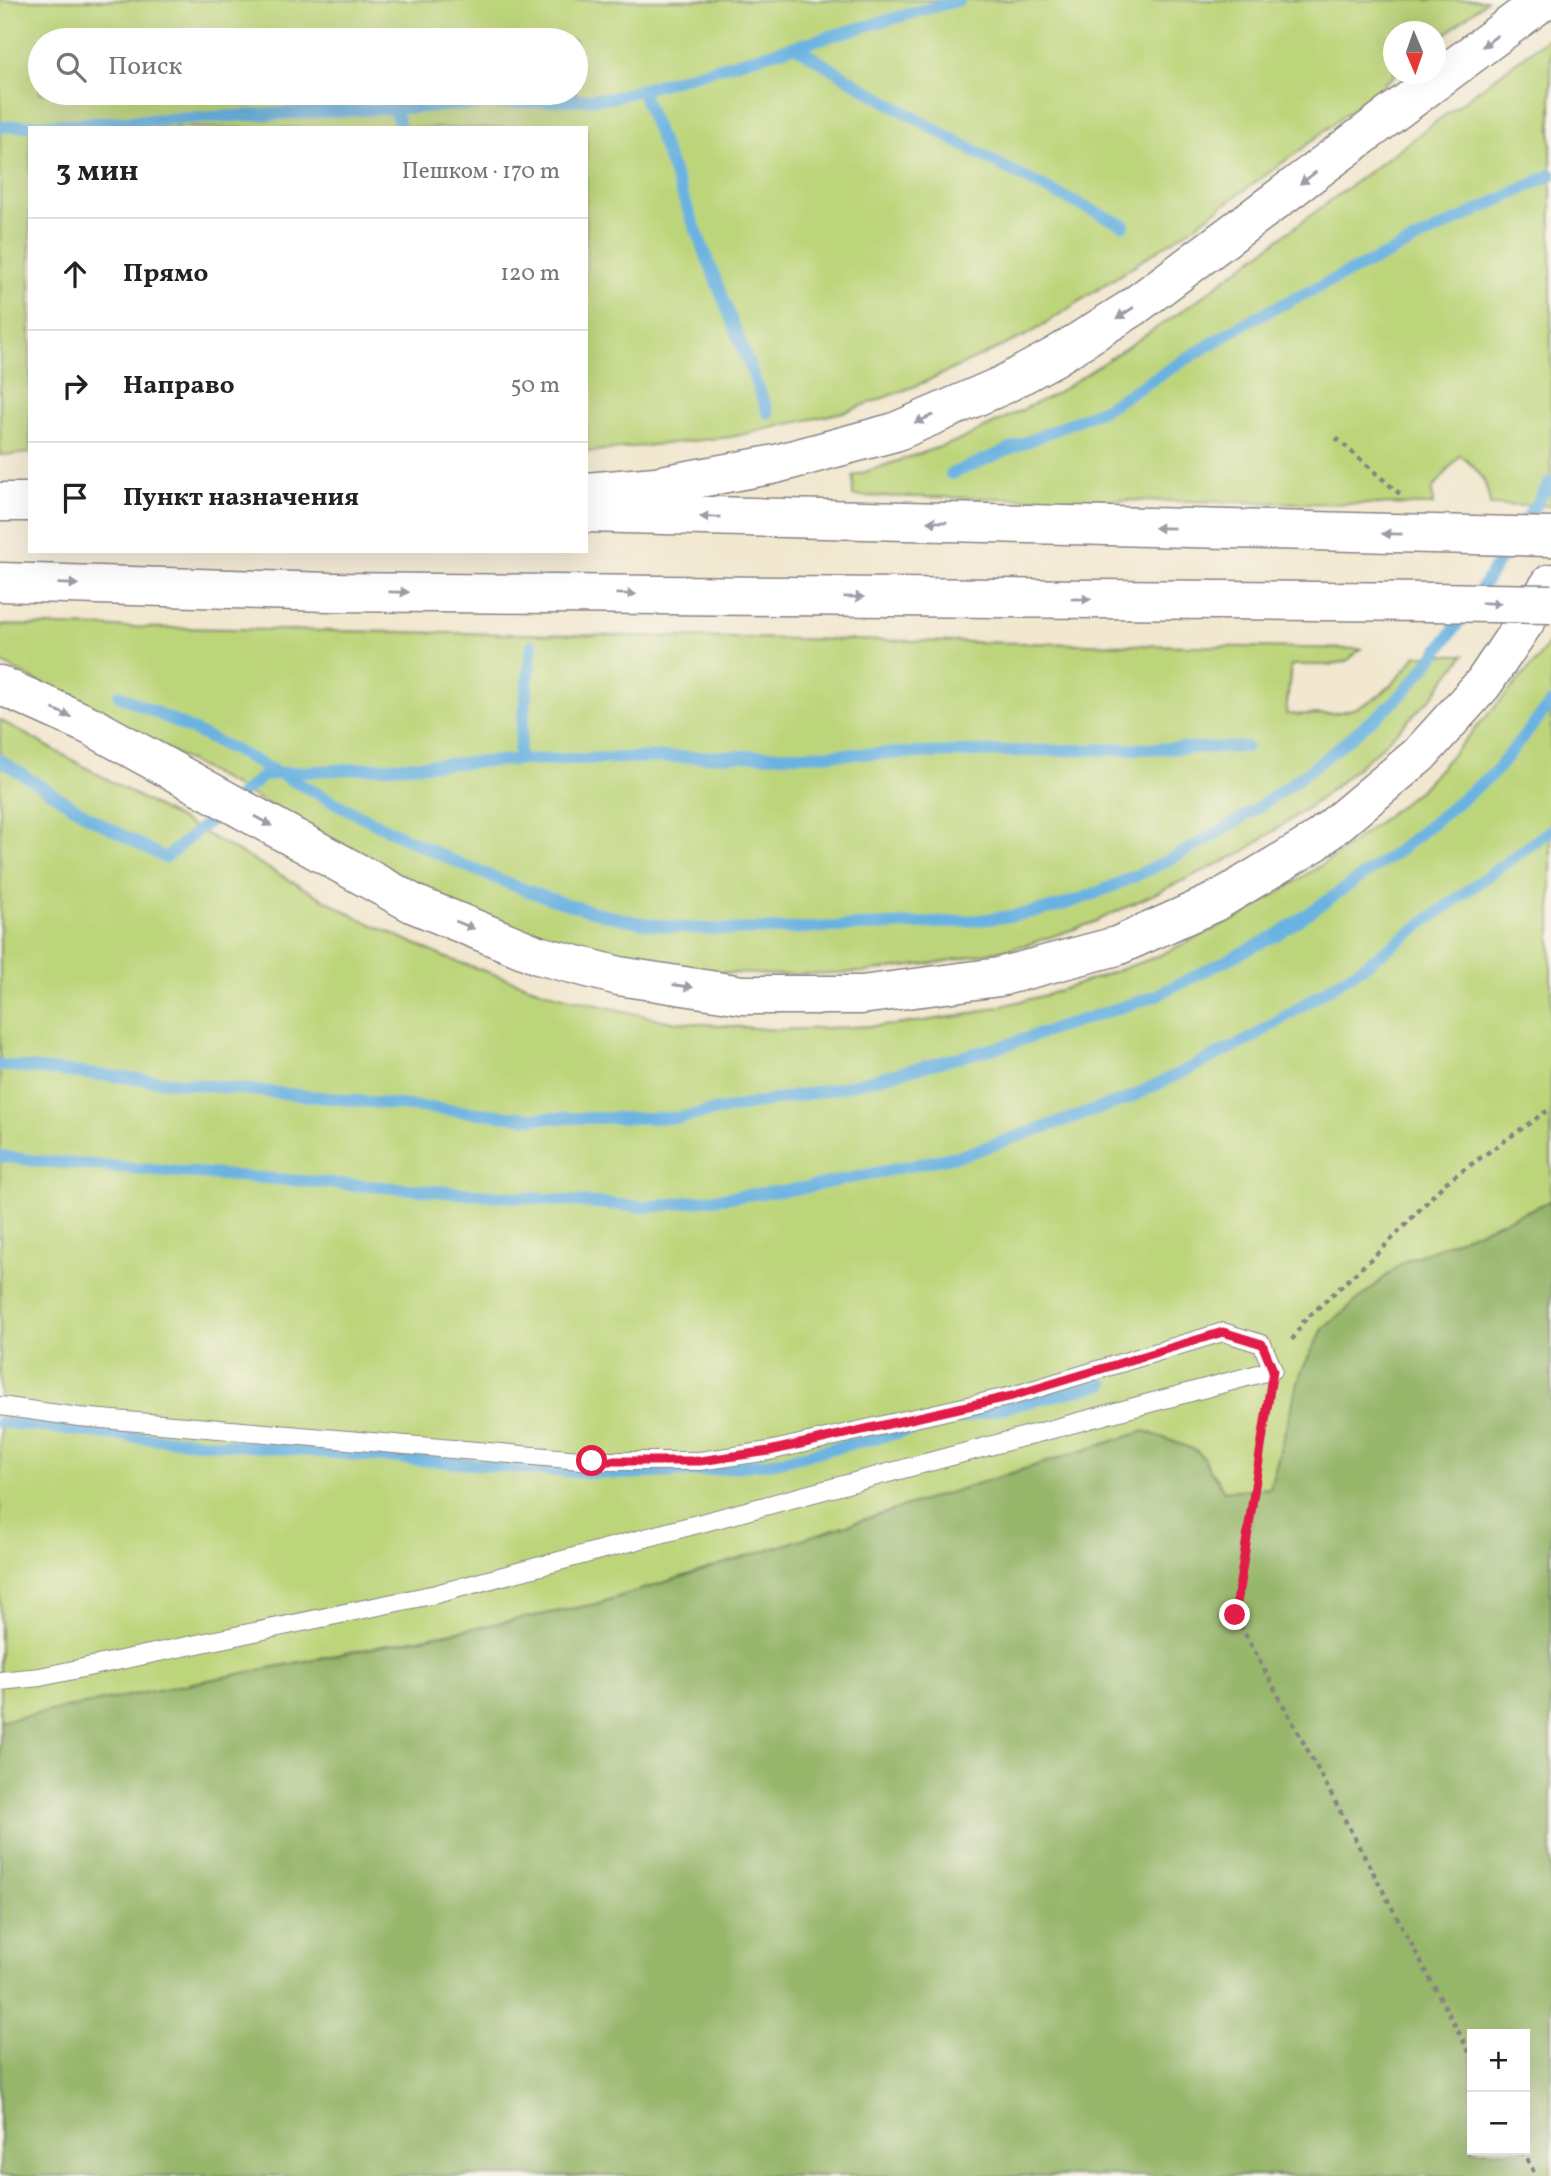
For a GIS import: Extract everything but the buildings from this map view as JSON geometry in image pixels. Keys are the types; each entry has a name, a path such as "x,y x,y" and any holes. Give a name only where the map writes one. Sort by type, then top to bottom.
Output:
{"main road":[{"path":"588,492 656,486 776,464 895,432 1003,385 1056,356 1132,308 1544,0"},
{"path":"0,502 28,502"},
{"path":"588,513 1551,537"},
{"path":"0,582 330,592 1551,604"},
{"path":"0,685 91,726 414,904 538,955 619,976 743,995 861,995 999,977 1117,946 1215,902 1315,842 1429,745 1483,684 1551,583"}],"lane":[{"path":"0,1406 79,1417 578,1460 700,1461 769,1451 1012,1396 1223,1332 1262,1344 1273,1370 436,1594 40,1677 0,1681"},
{"path":"0,1671 40,1677"}],"path":[{"path":"1336,438 1409,501"},
{"path":"1467,2048 1235,1615 1273,1370 1304,1321 1388,1243 1445,1183 1551,1108"},
{"path":"1525,2155 1536,2176"}],"green space":[{"path":"0,0 1487,0 1446,34 1446,21 1383,21 1383,84 1299,151 1190,229 1031,333 918,385 848,411 731,437 588,452 588,126 28,126 28,453 0,455"},
{"path":"1551,36 1551,506 1490,505 1481,477 1460,455 1432,490 1433,505 853,496 853,476 960,440 1057,393 1185,309"},
{"path":"0,625 1361,649 1347,661 1331,665 1291,665 1286,714 1308,715 1345,711 1375,699 1416,655 1464,655 1432,697 1378,750 1320,799 1242,853 1092,923 1026,945 943,962 864,972 777,975 693,971 603,954 464,911 145,737 0,662"},
{"path":"1551,638 1551,1201 1403,1262 1301,1372 1270,1488 1224,1491 1198,1451 1145,1431 596,1604 0,1721 0,720 358,918 444,957 558,996 667,1021 779,1030 896,1025 965,1015 1050,994 1156,957 1242,916 1338,854 1422,788 1538,659"},
{"path":"1551,1201 1551,2176 0,2176 0,1721 596,1604 1145,1431 1198,1451 1224,1491 1270,1488 1301,1372 1323,1329 1403,1262"}],"waterway":[{"path":"588,99 611,98 959,0"},
{"path":"796,47 957,142 1124,225"},
{"path":"641,90 768,413"},
{"path":"0,127 464,105"},
{"path":"394,110 400,126"},
{"path":"951,474 1104,409 1252,319 1551,175"},
{"path":"1477,595 1551,481"},
{"path":"119,695 444,856 570,905 640,922 722,930 938,923 991,919 1067,904 1135,876 1220,831 1300,778 1390,706 1428,664 1467,610"},
{"path":"518,760 532,645"},
{"path":"0,1065 529,1118 677,1118 839,1088 1003,1046 1155,996 1277,935 1393,855 1494,773 1551,703"},
{"path":"0,760 96,821 165,858 263,776 279,773 518,760 1246,747"},
{"path":"0,1156 648,1207 804,1188 966,1154 1127,1099 1250,1039 1367,964 1551,830"},
{"path":"0,1422 135,1437 620,1474 701,1471 775,1462 1104,1384"}],"route":[{"path":"592,1461 700,1461 769,1451 1012,1396 1223,1332 1262,1344 1273,1370 1235,1615"}]}
